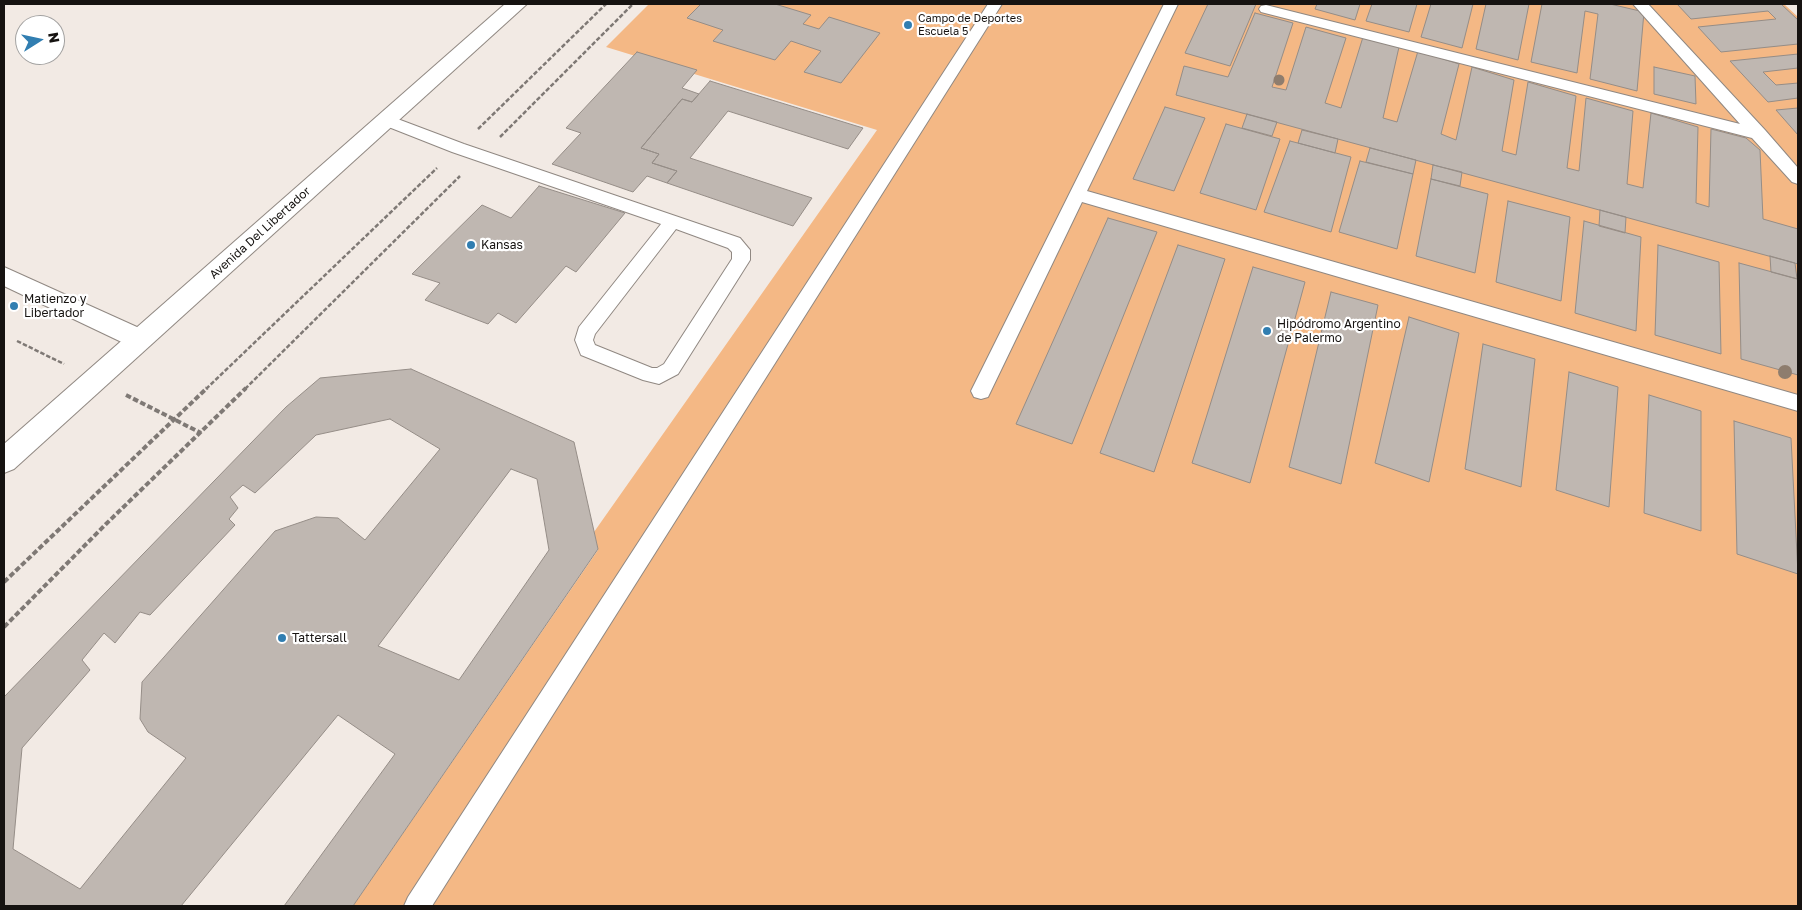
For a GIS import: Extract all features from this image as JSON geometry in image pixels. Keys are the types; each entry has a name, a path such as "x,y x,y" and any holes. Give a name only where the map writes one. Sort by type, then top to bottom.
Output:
{"main road":[{"name":"Avenida Del Libertador","path":"4,461 517,4"},
{"path":"4,276 139,339"}],"lane":[{"path":"417,906 995,4"},
{"path":"981,391 1171,4"},
{"path":"1640,4 1798,178"},
{"path":"1266,9 1759,134"},
{"path":"387,120 458,148 734,243 741,250 741,260 671,369 659,376 650,375 588,350 584,340 586,332 672,222"},
{"path":"1077,194 1798,403"}],"path":[{"path":"4,582 606,4"},
{"path":"4,627 106,524 201,434 633,4"},
{"path":"190,428 201,434"}],"shaded area":[{"name":"Hipódromo Argentino de Palermo","path":"649,4 1784,4 1798,17 1798,906 353,906 598,550 594,532 877,130 606,47"}],"building":[{"path":"701,4 775,4 811,15 803,24 819,29 829,17 880,33 841,83 804,72 821,51 791,41 775,60 713,41 723,30 687,18"},
{"path":"1208,4 1256,4 1230,66 1185,53"},
{"path":"1317,4 1360,4 1355,20 1315,9"},
{"path":"1372,4 1417,4 1409,32 1366,21"},
{"path":"1431,4 1473,4 1462,48 1421,37"},
{"path":"1486,4 1529,4 1518,60 1476,49"},
{"path":"1542,4 1610,4 1644,12 1637,91 1590,79 1598,14 1585,11 1577,73 1531,62"},
{"path":"1677,4 1781,4 1798,20 1798,44 1721,52 1698,27 1776,19 1768,11 1691,19"},
{"path":"1255,13 1293,23 1272,87 1286,90 1306,27 1346,38 1325,103 1341,108 1363,37 1399,47 1383,118 1397,122 1418,51 1459,64 1441,134 1456,140 1472,67 1514,80 1502,151 1516,155 1528,82 1576,96 1567,168 1579,171 1586,98 1633,111 1627,184 1643,188 1651,113 1698,127 1696,203 1709,207 1711,129 1746,138 1760,150 1763,219 1798,229 1798,264 1176,95 1184,66 1228,77"},
{"path":"637,52 697,70 682,88 699,94 692,102 682,99 641,148 659,154 652,163 677,171 667,183 647,176 633,192 552,164 581,133 566,128"},
{"path":"1798,54 1798,68 1763,72 1776,85 1798,83 1798,98 1768,102 1730,61"},
{"path":"1654,67 1695,76 1696,104 1654,94"},
{"path":"710,81 863,128 848,149 728,111 690,158 812,198 793,226 667,183 677,171 652,163 659,154 641,148 682,99 692,102"},
{"path":"1165,107 1205,118 1174,191 1133,179"},
{"path":"1798,108 1798,135 1776,110"},
{"path":"1247,114 1277,122 1272,136 1242,128"},
{"path":"1226,124 1280,139 1256,210 1200,193"},
{"path":"1302,130 1338,139 1335,153 1298,143"},
{"path":"1290,141 1351,157 1331,232 1264,212"},
{"path":"1370,148 1416,160 1413,174 1366,162"},
{"path":"1360,161 1413,174 1397,249 1339,232"},
{"path":"1433,165 1462,172 1460,186 1431,179"},
{"path":"1431,179 1488,194 1475,273 1416,256"},
{"path":"539,186 625,213 576,272 566,266 516,323 498,313 488,324 425,300 440,283 412,274 482,205 511,218"},
{"path":"1508,201 1570,217 1561,301 1496,282"},
{"path":"1600,210 1626,217 1625,233 1599,226"},
{"path":"1108,218 1157,232 1072,444 1016,424"},
{"path":"1584,221 1641,237 1636,331 1575,313"},
{"path":"1178,245 1225,259 1154,472 1100,453"},
{"path":"1658,245 1719,262 1721,354 1655,335"},
{"path":"1770,256 1795,263 1797,279 1771,272"},
{"path":"1739,263 1798,279 1798,375 1741,359"},
{"path":"1253,267 1305,282 1250,483 1192,463"},
{"path":"1331,292 1378,305 1341,484 1289,467"},
{"path":"1409,317 1459,333 1429,482 1375,463"},
{"path":"1483,344 1535,359 1521,487 1465,469"},
{"name":"Tattersall","path":"411,369 574,442 598,549 353,906 284,906 395,754 338,715 181,906 4,906 4,697 286,407 320,378","holes":["390,419 440,449 365,540 338,518 316,517 275,531 142,682 140,719 148,732 186,758 80,889 13,849 22,748 90,670 82,660 104,633 115,643 140,612 150,615 235,525 229,519 238,508 230,497 243,485 255,493 316,435","511,469 537,479 549,550 459,680 378,646"]},
{"path":"1569,372 1618,387 1609,507 1556,490"},
{"path":"1649,395 1701,411 1701,531 1644,513"},
{"path":"1734,421 1791,438 1798,574 1737,554"}],"place":[{"name":"Campo de Deportes Escuela 5","path":"908,25"},
{"name":"Kansas","path":"471,245"},
{"name":"Matienzo y Libertador","path":"14,306"},
{"name":"Hipódromo Argentino de Palermo","path":"1267,331"},
{"name":"Tattersall","path":"282,638"}]}
